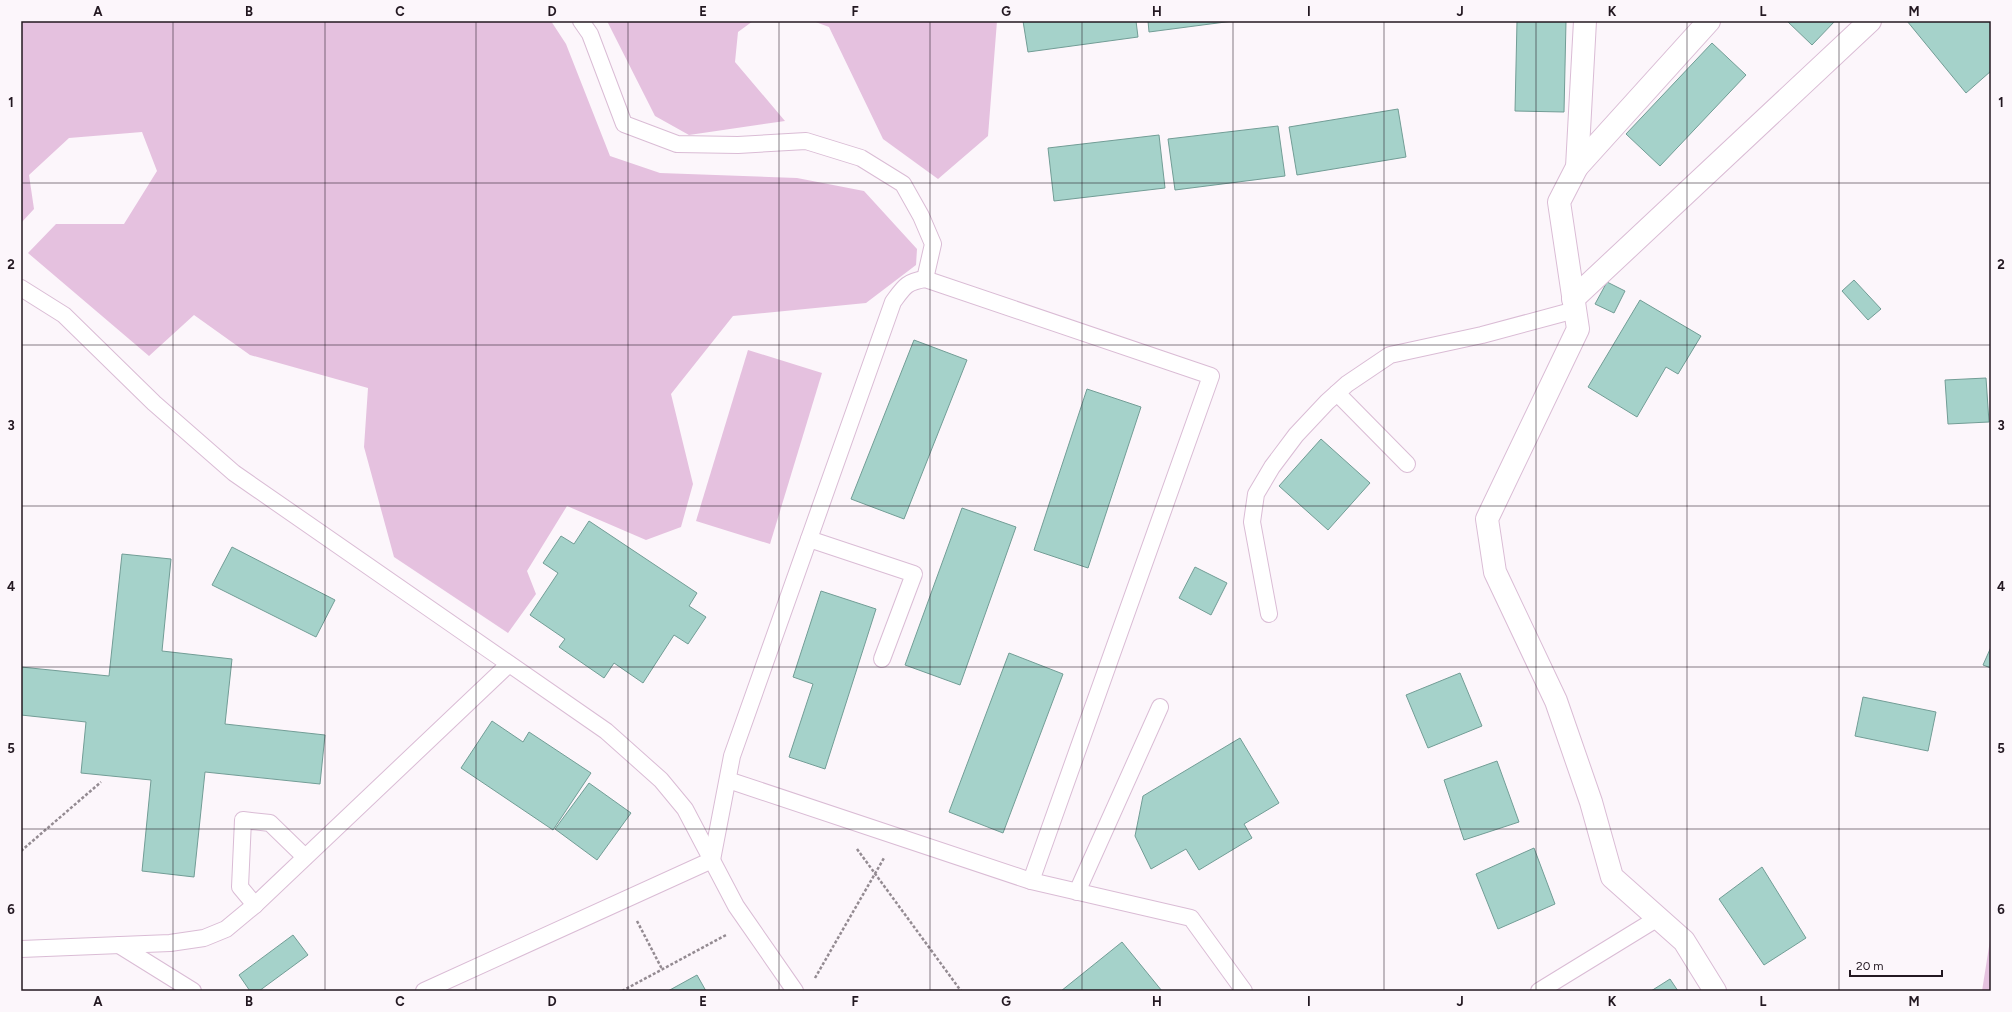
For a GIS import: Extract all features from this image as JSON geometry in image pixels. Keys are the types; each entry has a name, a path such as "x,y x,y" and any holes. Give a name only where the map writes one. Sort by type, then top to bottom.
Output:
{"street":[{"path":"1577,167 1585,21"},
{"path":"1710,21 1577,167 1560,202 1578,329 1487,519 1495,572 1556,701 1591,802 1612,876 1684,941 1715,991"},
{"path":"1574,304 1870,21"}],"lane":[{"path":"581,21 590,34 624,124 677,144 738,145 806,141 861,158 903,184 921,216 933,244 925,279"},
{"path":"712,860 732,756 893,302 902,289 912,281 925,279 1211,376 1031,881"},
{"path":"21,288 64,315 154,403 234,473 606,731 661,780 685,809 736,906 795,991"},
{"path":"1269,614 1252,522 1256,494 1272,467 1296,435 1337,393 1347,384 1390,355 1482,335 1574,304"},
{"path":"1337,393 1407,464"},
{"path":"809,539 914,574 882,659"},
{"path":"21,949 170,943 204,938 226,929 255,905 509,664"},
{"path":"1077,892 1160,707"},
{"path":"728,780 1031,881 1191,918 1244,991"},
{"path":"255,905 240,888 243,820 270,823 305,857"},
{"path":"424,991 712,860"},
{"path":"1539,991 1658,918"},
{"path":"119,945 192,991"}],"path":[{"path":"21,851 101,782"},
{"path":"832,815 960,991"},
{"path":"812,984 896,836"},
{"path":"625,899 662,970"},
{"path":"622,991 748,923"}],"shaded area":[{"path":"21,21 551,21 566,44 610,156 660,173 797,178 864,191 917,249 916,265 866,303 733,316 671,394 693,484 681,527 646,540 567,506 527,571 536,594 508,633 394,557 364,447 368,388 250,355 194,315 149,356 28,253 56,224 124,224 157,171 142,132 69,138 29,175 34,209 21,223"},
{"path":"607,21 753,21 738,32 735,62 785,121 689,135 655,116"},
{"path":"813,21 997,21 988,136 938,179 883,139 829,27"},
{"path":"748,350 822,373 770,544 696,521"},
{"path":"1991,934 1991,991 1982,991"}],"building":[{"path":"1023,21 1136,21 1138,37 1028,52"},
{"path":"1148,21 1233,21 1149,32"},
{"path":"1517,21 1566,21 1564,112 1515,111"},
{"path":"1787,21 1835,21 1812,45"},
{"path":"1907,21 1991,21 1991,71 1966,93"},
{"path":"1712,43 1746,75 1660,166 1626,134"},
{"path":"1398,109 1406,157 1297,175 1289,127"},
{"path":"1278,126 1285,176 1175,190 1168,139"},
{"path":"1159,135 1165,188 1054,201 1048,148"},
{"path":"1854,280 1881,309 1868,320 1842,291"},
{"path":"1607,282 1625,291 1614,313 1595,304"},
{"path":"1640,300 1701,336 1678,374 1666,367 1637,417 1588,387"},
{"path":"914,340 967,360 904,519 851,499"},
{"path":"1986,378 1989,422 1948,424 1945,380"},
{"path":"1087,389 1141,407 1088,568 1034,550"},
{"path":"1321,439 1370,483 1328,530 1279,486"},
{"path":"962,508 1016,527 960,685 905,665"},
{"path":"589,521 697,593 689,606 706,617 688,644 674,635 643,683 614,663 604,678 559,647 565,639 530,615 558,573 543,563 561,536 574,544"},
{"path":"232,547 335,600 316,637 212,585"},
{"path":"122,554 171,559 162,651 232,659 225,724 325,735 320,784 205,772 194,877 142,871 151,780 81,773 86,722 21,715 21,667 109,676"},
{"path":"1195,567 1227,583 1211,615 1179,598"},
{"path":"821,591 876,609 825,769 789,757 813,684 793,677"},
{"path":"1991,647 1991,668 1983,665"},
{"path":"1009,653 1063,674 1003,833 949,812"},
{"path":"1460,673 1482,726 1428,748 1406,695"},
{"path":"1863,697 1936,712 1928,751 1855,736"},
{"path":"492,721 523,742 529,732 591,773 553,830 461,768"},
{"path":"1240,738 1279,803 1244,824 1252,838 1199,870 1186,849 1151,869 1135,836 1143,796"},
{"path":"1497,761 1519,822 1464,840 1444,780"},
{"path":"589,783 631,813 597,860 555,829"},
{"path":"1534,848 1555,904 1498,929 1476,874"},
{"path":"1762,867 1806,938 1764,965 1719,899"},
{"path":"293,935 308,955 259,991 250,991 239,975"},
{"path":"1122,942 1162,991 1061,991"},
{"path":"697,975 706,991 668,991"},
{"path":"1670,979 1678,991 1651,991"}]}
